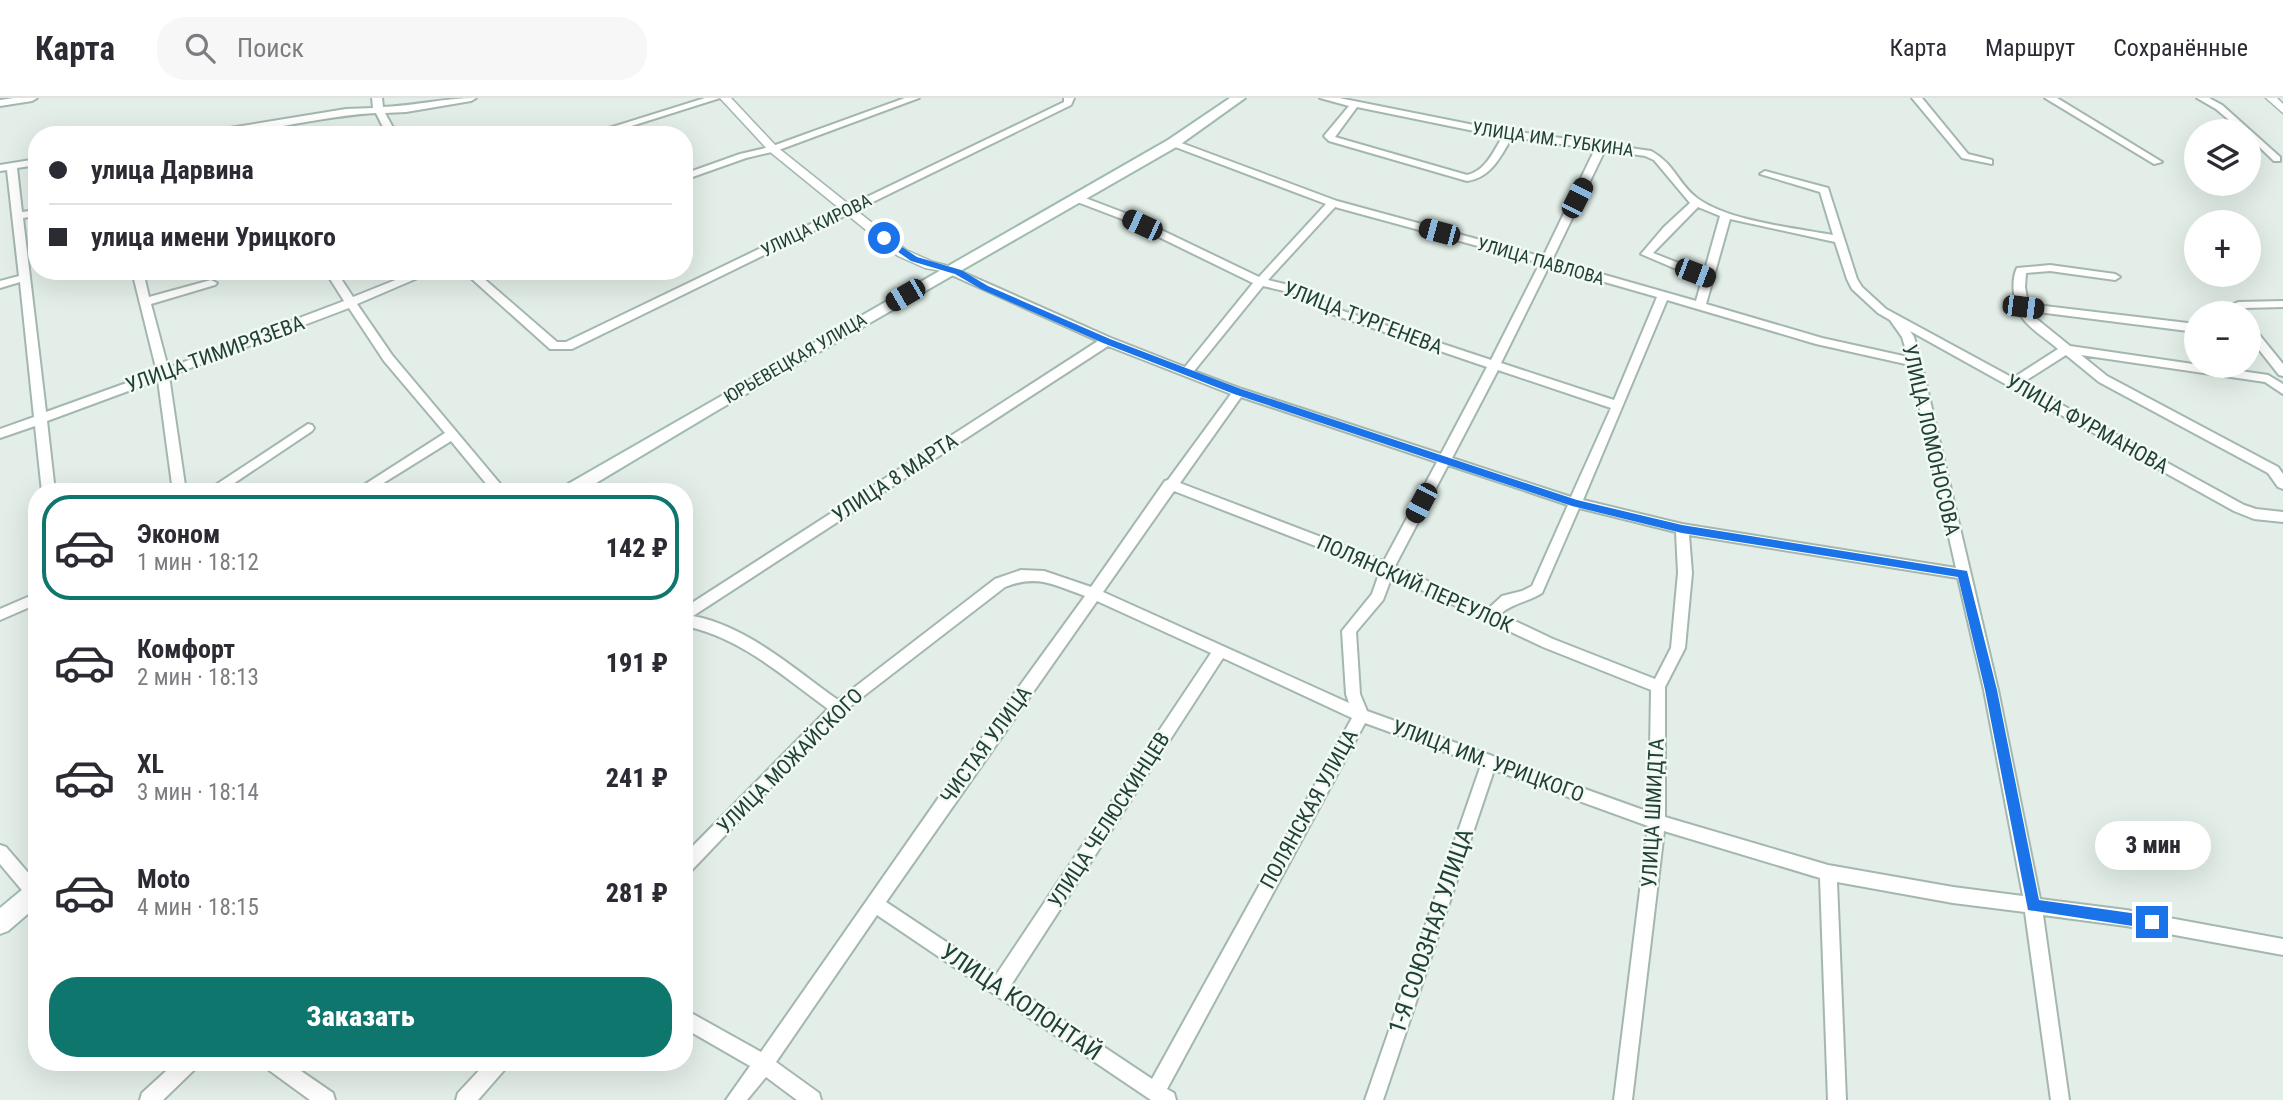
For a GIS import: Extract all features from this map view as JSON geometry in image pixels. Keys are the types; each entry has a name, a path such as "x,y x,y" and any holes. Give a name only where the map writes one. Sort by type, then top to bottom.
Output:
{"main road":[{"name":"ЮРЬЕВЕЦКАЯ УЛИЦА","path":"582,483 1173,143 1239,98"},
{"path":"0,923 28,900"}],"street":[{"path":"0,103 32,98"},
{"path":"283,126 378,103 398,110 471,98"},
{"path":"622,126 715,98"},
{"path":"725,98 773,149 902,253 929,265 949,270 1107,341 1237,392 1576,503 1682,529 1963,574"},
{"path":"693,174 743,156 773,149 914,98"},
{"name":"УЛИЦА ИМ. ГУБКИНА","path":"1325,98 1483,130 1633,150 1660,159 1670,167 1691,198 1697,202 1726,214 1841,240"},
{"path":"1917,98 1965,156 1989,162"},
{"path":"2050,98 2157,162"},
{"path":"2202,98 2219,107 2233,119"},
{"path":"2270,98 2283,110"},
{"name":"УЛИЦА КИРОВА","path":"478,280 554,346 560,348 1069,100"},
{"path":"378,103 387,126"},
{"path":"1354,105 1329,136 1332,139 1467,178 1473,179 1483,173 1510,132"},
{"name":"УЛИЦА ПАВЛОВА","path":"1173,143 1333,203 1545,261 1819,341 1915,362"},
{"path":"2261,144 2277,159"},
{"name":"ПОЛЯНСКАЯ УЛИЦА","path":"1161,1096 1361,715 1353,694 1349,631 1373,606 1385,582 1387,568 1494,366 1598,157 1601,146"},
{"path":"28,163 6,167 19,216 48,483"},
{"path":"1765,174 1824,190 1852,279 1858,289 1895,319"},
{"name":"УЛИЦА ТУРГЕНЕВА","path":"1076,198 1126,217 1260,282 1297,290 1330,310 1618,406"},
{"path":"1697,202 1646,254 1709,278"},
{"path":"1187,372 1260,282 1333,203"},
{"path":"1700,307 1726,214"},
{"path":"19,216 28,215"},
{"path":"2115,277 2050,268 2021,270 2018,275 2023,307 2028,318 2066,349 2118,388 2273,471 2283,484"},
{"path":"0,285 26,277"},
{"path":"139,280 163,373 179,483"},
{"path":"336,280 388,358 493,483"},
{"name":"УЛИЦА ТИМИРЯЗЕВА","path":"0,434 406,280"},
{"path":"145,302 211,283"},
{"path":"1489,616 1507,600 1526,596 1538,589 1663,297"},
{"path":"2261,306 2283,304"},
{"path":"2023,307 2184,327"},
{"name":"УЛИЦА ЛОМОНОСОВА","path":"1895,319 1908,337 1915,362 1991,690 2033,906 2060,1100"},
{"name":"УЛИЦА ФУРМАНОВА","path":"1895,319 2239,508 2254,514 2283,517"},
{"name":"УЛИЦА 8 МАРТА","path":"693,611 1107,341"},
{"path":"2261,345 2283,372"},
{"path":"2013,384 2066,349 2268,379 2283,390"},
{"name":"ЧИСТАЯ УЛИЦА","path":"735,1100 764,1064 950,795 1237,392"},
{"path":"225,483 308,428"},
{"path":"374,483 451,435"},
{"name":"ПОЛЯНСКИЙ ПЕРЕУЛОК","path":"1170,484 1387,568 1548,643 1658,687"},
{"name":"УЛИЦА ШМИДТА","path":"1623,1100 1657,822 1658,687 1678,648 1685,573 1682,529"},
{"name":"УЛИЦА ИМ. УРИЦКОГО","path":"1000,583 1021,575 1044,576 1095,594 1361,715 1657,822 1828,873 1953,895 2126,918 2283,947"},
{"name":"УЛИЦА МОЖАЙСКОГО","path":"693,858 838,708 1000,583"},
{"path":"0,615 28,602"},
{"path":"693,619 719,630 775,664 838,708"},
{"name":"УЛИЦА ЧЕЛЮСКИНЦЕВ","path":"999,987 1219,652"},
{"name":"1-Я СОЮЗНАЯ УЛИЦА","path":"1374,1100 1489,763"},
{"path":"0,852 28,885"},
{"path":"1828,873 1837,1100"},
{"name":"УЛИЦА КОЛОНТАЙ","path":"875,904 1161,1096"},
{"path":"693,1023 764,1064 812,1100"},
{"path":"149,1100 180,1071"},
{"path":"285,1071 326,1100"},
{"path":"465,1100 492,1071"}],"route":[{"path":"884,238 914,259 958,272 985,288 1107,341 1237,392 1576,503 1682,529 1963,574 1991,690 2033,906 2152,922"}]}
